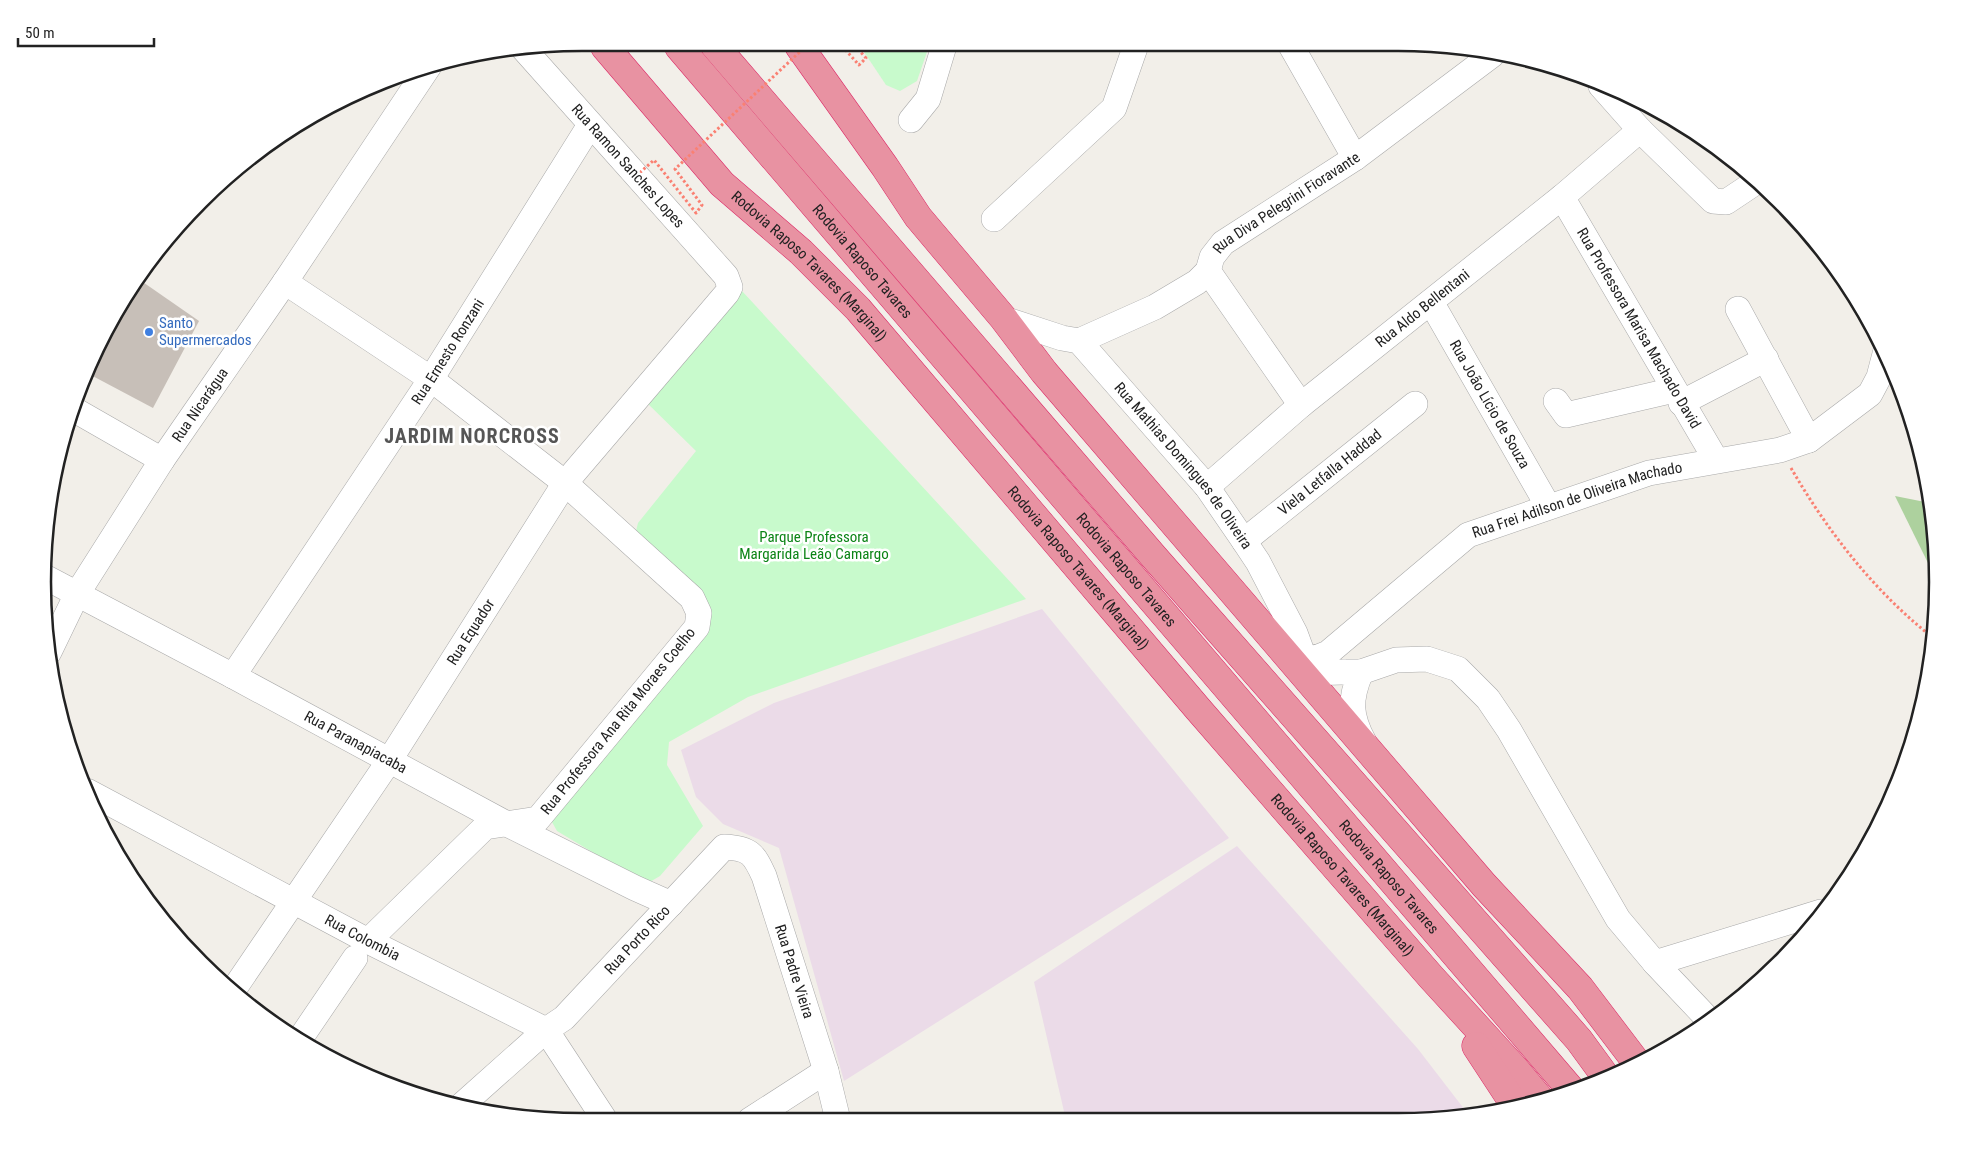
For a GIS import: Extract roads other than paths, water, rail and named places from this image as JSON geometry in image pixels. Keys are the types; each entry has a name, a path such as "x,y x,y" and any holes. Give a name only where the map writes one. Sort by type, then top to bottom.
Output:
{"highway":[{"name":"Rodovia Raposo Tavares (Marginal)","path":"608,51 722,184 801,252 858,308 1192,701 1431,977 1536,1095"},
{"name":"Rodovia Raposo Tavares","path":"683,51 1567,1085"},
{"name":"Rodovia Raposo Tavares","path":"719,51 1161,564 1579,1040 1602,1072"},
{"path":"803,51 918,217 1004,319 1044,372 1298,662 1484,885 1580,988 1632,1058"},
{"path":"1431,977 1512,1101"},
{"path":"1580,988 1608,1005 1648,1050"}],"street":[{"path":"911,120 928,99 942,51"},
{"path":"994,220 1114,108 1134,51"},
{"path":"1294,51 1355,158"},
{"name":"Rua Ramon Sanches Lopes","path":"528,54 726,276 730,287"},
{"name":"Rua Diva Pelegrini Fioravante","path":"1079,341 1155,307 1197,282 1208,271 1212,258 1223,243 1355,158 1487,59"},
{"name":"Rua Nicarágua","path":"55,640 77,594 162,460 285,282 423,76"},
{"path":"1610,96 1640,130 1713,202 1726,202 1751,186"},
{"name":"Rua Ernesto Ronzani","path":"233,676 431,378 590,125"},
{"name":"Rua Aldo Bellentani","path":"1207,487 1301,405 1562,197 1640,130"},
{"name":"Rua Professora Marisa Machado David","path":"1562,197 1716,460"},
{"path":"1208,271 1301,405"},
{"name":"Rua Professora Ana Rita Moraes Coelho","path":"285,282 431,378 565,484 692,598 699,612 697,627 538,819 485,827 362,949 304,1034"},
{"name":"Rua Equador","path":"237,985 390,761 565,484 727,293 730,287"},
{"name":"Rua João Lício de Souza","path":"1431,302 1548,506"},
{"path":"1738,309 1809,440"},
{"path":"1004,319 1062,338 1079,341"},
{"name":"Rua Mathias Domingues de Oliveira","path":"1079,341 1207,487 1244,541 1258,562 1295,633 1298,662"},
{"path":"1556,401 1566,415 1678,396 1766,359"},
{"name":"Rua Frei Adilson de Oliveira Machado","path":"1298,662 1328,653 1468,535 1548,506 1649,473 1780,450 1809,440 1870,394 1884,371"},
{"name":"Viela Letfalla Haddad","path":"1244,541 1415,404"},
{"path":"79,412 162,460"},
{"name":"Rua Paranapiacaba","path":"51,580 507,824 662,900"},
{"path":"1328,653 1330,661 1352,672"},
{"path":"1298,662 1352,672 1396,660 1427,659 1458,669 1488,699 1510,730 1618,920 1704,1015"},
{"path":"1352,672 1352,712 1356,727 1368,748"},
{"name":"Rua Colombia","path":"97,796 294,901 362,949 546,1030"},
{"name":"Rua Porto Rico","path":"467,1100 546,1030 564,1018 662,900 724,847"},
{"name":"Rua Padre Vieira","path":"724,847 741,848 756,859 764,876 826,1071 836,1113"},
{"path":"1655,963 1811,915"},
{"path":"546,1030 600,1113"},
{"path":"761,1113 826,1071"}],"place":[{"name":"Santo Supermercados","path":"149,332"}],"district":[{"name":"JARDIM NORCROSS","path":"472,436"}],"park label":[{"name":"Parque Professora Margarida Leão Camargo","path":"814,546"}]}
